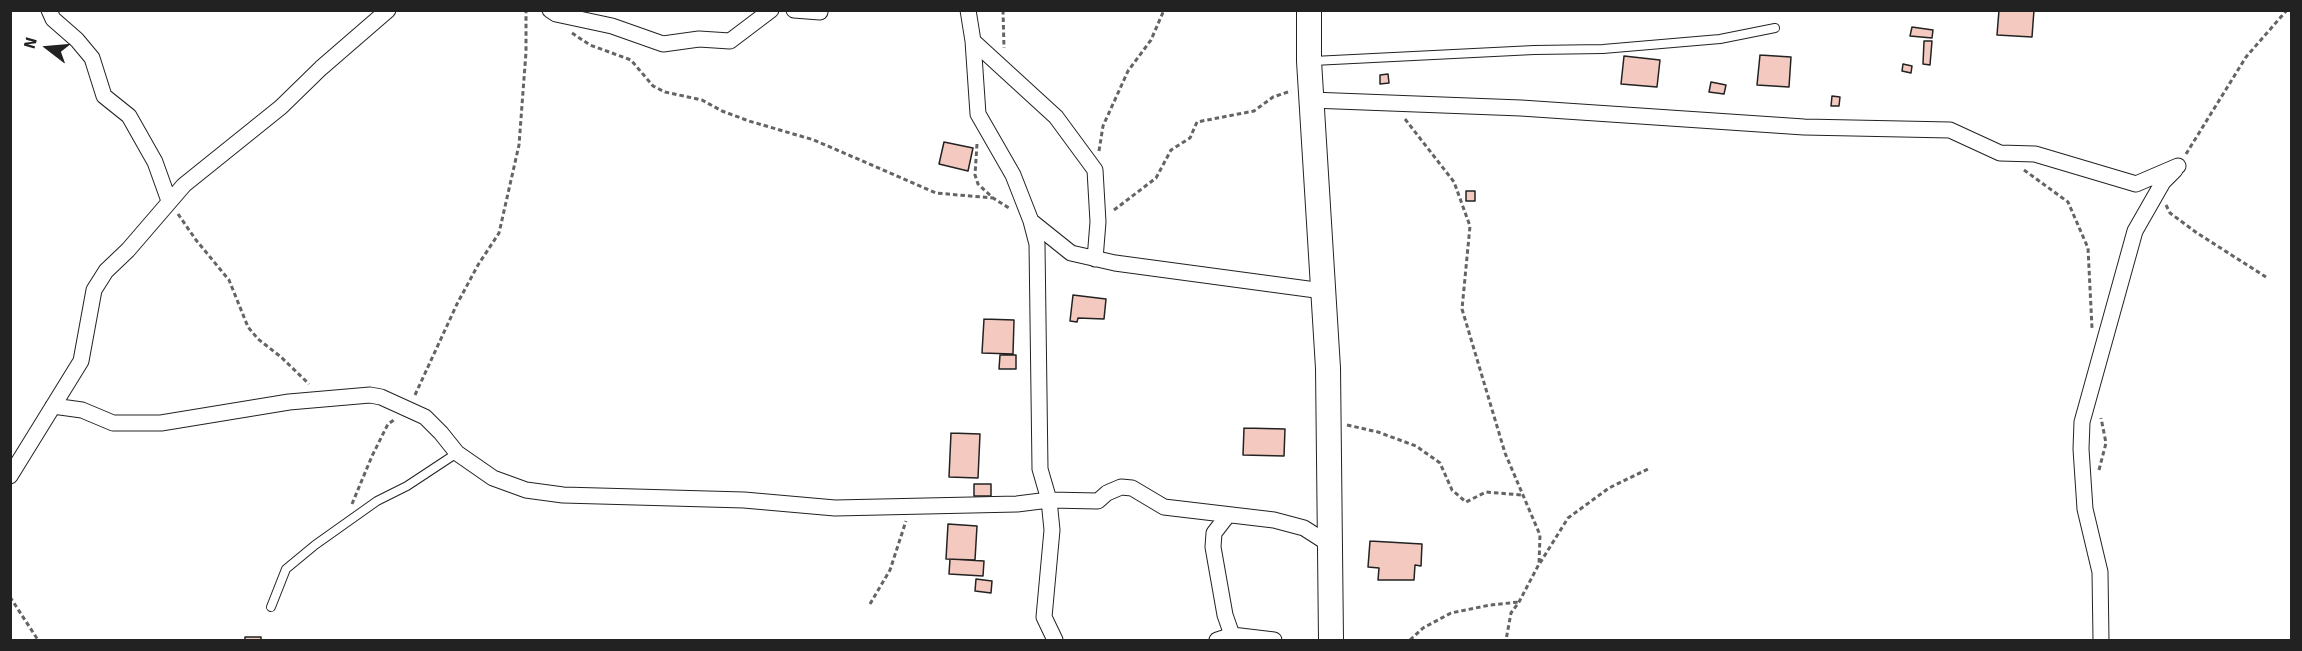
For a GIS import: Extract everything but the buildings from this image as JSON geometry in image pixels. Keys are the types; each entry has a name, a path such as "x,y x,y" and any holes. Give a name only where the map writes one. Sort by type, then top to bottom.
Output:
{"main road":[{"path":"1309,10 1310,82 1323,291 1328,421 1331,640"}],"street":[{"path":"49,10 53,19 77,40 92,58 104,96 129,116 155,162 169,201"},
{"path":"10,476 81,361 94,290 106,271 128,250 184,185 281,107 321,68 388,10"},
{"path":"553,12 612,26 663,44 699,39 730,41 771,10"},
{"path":"794,10 820,12"},
{"path":"968,10 973,41 978,114 1013,175 1031,221 1037,244 1040,469 1049,500 1052,530 1044,617 1055,640"},
{"path":"973,41 1056,117 1095,170 1098,222 1095,259"},
{"path":"1310,82 1393,103 1521,108 1804,127 1950,130 2000,153 2035,154 2136,184 2178,166"},
{"path":"2101,640 2100,572 2085,509 2081,449 2082,422 2135,231 2162,185 2178,166"},
{"path":"1031,221 1071,254 1323,291"},
{"path":"53,406 82,410 113,423 161,423 322,399 370,395 381,397 425,417 457,453 493,478 526,490 563,495 744,500 835,508 1017,504 1049,500 1098,501 1107,493 1121,487 1132,488 1164,507 1274,520 1304,528 1329,544"},
{"path":"1228,515 1214,533 1213,547 1225,615 1224,638 1274,640"}],"lane":[{"path":"1310,82 1534,50 1604,49 1720,39 1774,28"},
{"path":"271,607 286,568 377,501 407,486 457,453"}],"path":[{"path":"345,523 363,476 388,424 408,409 457,304 499,233 519,145 526,52 526,10"},
{"path":"1003,10 1006,71"},
{"path":"1095,170 1103,126 1128,71 1151,40 1164,10"},
{"path":"2178,166 2246,57 2287,10"},
{"path":"553,12 574,36 590,45 631,60 653,86 665,92 702,100 748,122 814,140 936,193 993,198"},
{"path":"1098,222 1156,178 1171,150 1190,138 1197,122 1254,111 1274,97 1310,82"},
{"path":"1393,103 1454,182 1470,226 1462,309 1505,453 1540,535 1539,564"},
{"path":"978,114 975,175 978,184 993,198 1031,221"},
{"path":"2000,153 2068,202 2088,248 2090,322 2099,360"},
{"path":"2162,185 2164,202 2170,213 2266,277"},
{"path":"169,201 196,240 229,280 248,327 322,399"},
{"path":"1328,421 1378,432 1416,446 1440,463 1452,490 1466,502 1486,492 1521,495"},
{"path":"1506,640 1511,613 1568,518 1609,488 1648,469"},
{"path":"870,604 890,570 912,506"},
{"path":"10,597 38,640"},
{"path":"1410,640 1424,628 1451,613 1519,602"}]}
